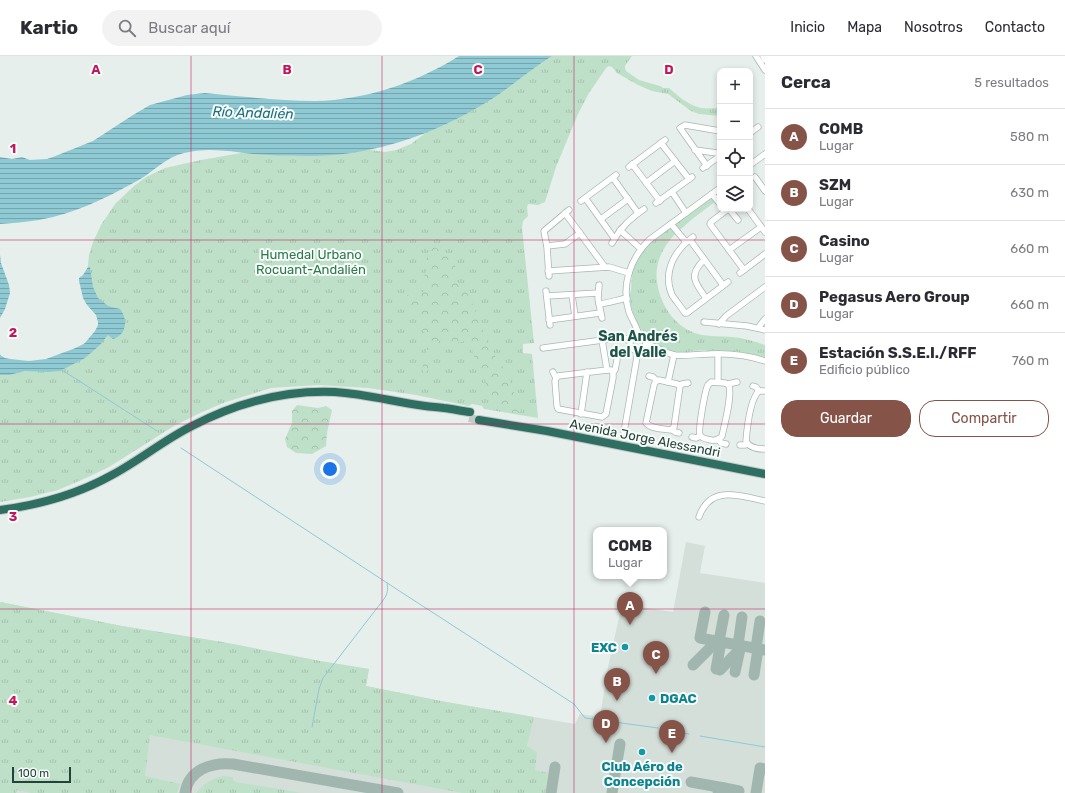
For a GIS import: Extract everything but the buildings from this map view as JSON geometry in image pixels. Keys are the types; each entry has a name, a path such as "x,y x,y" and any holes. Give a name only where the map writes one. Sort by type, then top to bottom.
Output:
{"highway":[{"path":"0,510 44,502 82,490 112,475 202,421 226,410 266,399 295,394 336,392 372,396 426,407 444,408 470,415"},
{"name":"Avenida Jorge Alessandri","path":"479,417 504,420 520,426 765,474"}],"street":[{"path":"756,56 765,70"},
{"path":"763,56 765,60"},
{"path":"717,131 683,126 680,128 705,167 717,158"},
{"path":"753,131 758,127"},
{"path":"663,141 675,161 690,178 658,202 646,183 631,166 663,141"},
{"path":"695,150 717,153"},
{"path":"753,163 765,154"},
{"path":"646,183 675,161"},
{"path":"638,213 614,177 584,200 601,219 613,240 620,230 644,209"},
{"path":"755,177 765,191"},
{"path":"760,184 765,180"},
{"path":"639,335 634,336 630,344 634,350 638,351 644,349 646,341 639,335 630,314 627,298 626,288 633,262 641,249 650,240 717,190"},
{"path":"672,192 686,212"},
{"path":"712,194 717,200"},
{"path":"601,219 628,199"},
{"path":"605,267 580,233 567,211 544,230 549,273 605,267 612,267 629,273"},
{"path":"725,212 710,224 729,250 742,272 765,254"},
{"path":"729,212 738,220"},
{"path":"750,212 765,232"},
{"path":"671,224 689,240 704,260 726,284 686,313 676,301 670,290 669,277 671,264 677,252 689,240"},
{"path":"729,250 761,226"},
{"path":"620,230 641,249"},
{"path":"547,246 565,244 580,233"},
{"path":"704,260 697,268 694,280 706,298"},
{"path":"598,293 572,295 546,293 549,322 575,316 601,316 598,293 599,285"},
{"path":"719,324 726,316 765,287"},
{"path":"572,295 575,316"},
{"path":"599,304 627,298"},
{"path":"758,328 765,319"},
{"path":"704,322 747,326 765,330"},
{"path":"544,348 621,338 631,340"},
{"path":"553,372 556,378 558,408 560,410 601,417 605,415 613,378 602,340"},
{"path":"646,344 674,355 718,354 744,356 765,361"},
{"path":"624,432 638,351"},
{"path":"718,354 718,382"},
{"path":"668,382 674,355"},
{"path":"556,378 558,376 587,372 615,370 617,360"},
{"path":"581,414 587,372"},
{"path":"649,376 653,377 657,381 659,380 679,385 688,383"},
{"path":"657,381 655,382 646,423 651,427 673,430 679,433"},
{"path":"700,436 701,418 708,386 706,382 728,384 737,382"},
{"path":"718,440 722,436 726,416 730,389 728,384"},
{"path":"673,430 680,389 679,385"},
{"path":"747,444 746,439 752,406 755,396 762,391 753,386"},
{"path":"692,437 696,438 700,436 704,439 718,440 721,443 726,444"},
{"path":"740,445 747,444 752,447 765,448"},
{"path":"699,517 702,509 707,503 716,497 723,495 731,494 765,501"}],"shaded area":[{"path":"686,542 705,546 700,573 765,583 765,793 0,793 0,602 122,626 222,642 369,669 366,686 446,702 575,724 580,714 600,717 608,667 622,604 673,612"}],"green space":[{"name":"Humedal Urbano Rocuant-Andalién","path":"532,56 632,56 625,68 626,71 639,80 663,88 669,88 696,107 717,108 717,116 699,114 691,111 668,94 652,91 638,85 617,73 612,67 609,66 606,68 589,93 578,114 556,167 545,202 538,205 528,204 528,216 523,221 522,228 534,343 523,344 523,353 532,354 538,418 484,409 482,406 472,404 469,406 416,395 368,388 318,385 271,388 226,402 202,412 174,426 109,467 58,490 0,502 0,354 3,359 10,363 53,363 99,334 101,304 92,289 87,274 89,255 101,225 115,204 134,186 146,177 165,168 264,147 364,149 385,152 396,150 411,144"},
{"path":"717,193 717,200 680,230 682,233 677,237 675,234 662,252 657,265 657,280 660,295 667,310 683,327 702,335 740,338 765,345 765,358 737,352 706,350 679,352 670,350 654,342 642,330 633,314 631,305 631,274 637,260 653,240"},
{"path":"434,247 444,252 454,262 457,281 467,293 473,305 489,347 507,373 514,393 521,406 521,411 513,413 504,409 493,399 487,388 484,375 477,365 472,350 465,341 455,343 444,339 439,341 432,354 431,365 425,374 423,374 427,350 426,338 414,312 404,299 405,295 416,295 424,292 422,283 427,268 427,254"},
{"path":"297,405 318,408 326,406 332,410 326,446 312,454 296,453 287,447 285,439 292,423 292,411"},
{"path":"0,602 122,626 222,642 369,669 366,686 446,702 534,717 527,746 537,752 535,770 548,773 545,793 462,793 150,735 145,776 180,784 177,793 31,793 17,790 16,793 0,793"},
{"path":"223,776 233,777 233,780 236,782 302,793 196,793 208,782"}],"water":[{"name":"Río Andalién","path":"459,56 552,56 487,102 447,124 404,141 359,152 336,155 290,156 218,150 192,151 177,155 165,161 137,181 77,210 39,220 0,224 0,157 12,159 22,157 30,160 47,159 93,141 150,105 187,95 205,93 278,100 334,100 372,93 408,82 443,66"},
{"path":"0,254 1,263 9,285 10,293 5,309 0,318"},
{"path":"88,267 90,267 93,287 98,298 108,306 120,309 123,313 125,326 121,334 113,339 108,335 100,345 85,358 60,371 25,371 9,375 0,375 0,355 5,358 29,361 46,359 84,344 95,331 98,325 96,315 83,298 79,281 79,278"}],"waterway":[{"path":"62,370 157,431"},
{"path":"181,448 574,704 585,718 658,728"},
{"path":"312,727 319,689 323,678 384,599 388,588 387,583"},
{"path":"667,731 689,734"},
{"path":"700,736 765,747"}],"taxiway":[{"path":"705,612 700,638 765,650"},
{"path":"719,641 724,615"},
{"path":"738,645 742,617"},
{"path":"756,648 760,621"},
{"path":"693,665 717,641"},
{"path":"716,669 721,642"},
{"path":"720,670 743,646"},
{"path":"735,672 740,649"},
{"path":"754,675 758,649"},
{"path":"612,793 620,744"},
{"path":"185,793 187,785 196,773 217,764 233,764 398,793"},
{"path":"551,793 555,767"},
{"path":"756,793 760,768 765,769"},
{"path":"691,782 724,788"},
{"path":"718,791 724,788 739,791"}],"tunnel":[{"path":"469,418 479,420"}],"place":[{"name":"COMB","path":"630,625"},
{"name":"EXC","path":"625,647"},
{"name":"Casino","path":"656,674"},
{"name":"DGAC","path":"652,698"},
{"name":"SZM","path":"617,701"},
{"name":"Pegasus Aero Group","path":"606,743"},
{"name":"Club Aéro de Concepción","path":"642,752"},
{"name":"Estación S.S.E.I./RFF","path":"672,753"}],"district":[{"name":"San Andrés del Valle","path":"638,344"}]}
